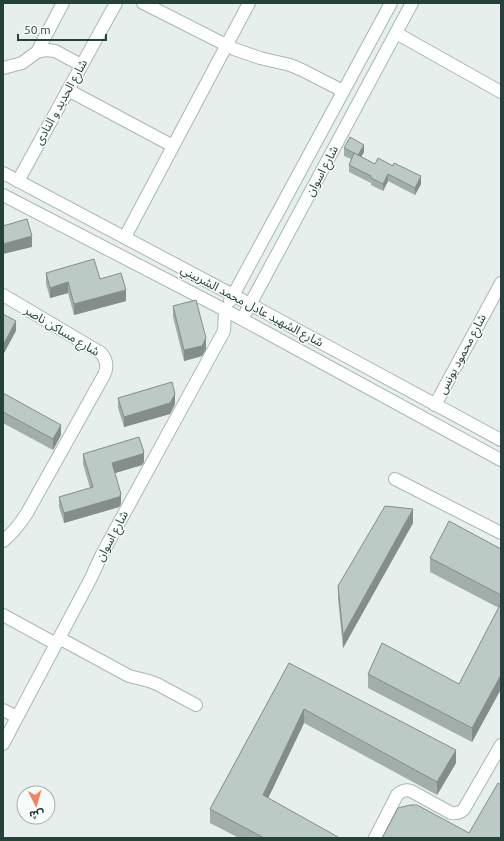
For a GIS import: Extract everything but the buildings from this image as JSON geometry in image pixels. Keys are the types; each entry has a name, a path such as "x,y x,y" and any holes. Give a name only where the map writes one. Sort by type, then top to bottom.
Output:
{"street":[{"path":"38,52 63,3"},
{"name":"شارع الحديد و النادى","path":"18,181 116,3"},
{"path":"143,3 226,45 251,55 296,67 344,91"},
{"path":"125,237 248,3"},
{"name":"شارع اسوان","path":"3,744 91,578 102,554 224,331 225,310 391,3"},
{"name":"شارع اسوان","path":"224,331 242,320 412,3"},
{"path":"396,33 501,92"},
{"path":"3,68 22,63 38,52 46,50 55,51 81,65"},
{"path":"68,90 173,146"},
{"name":"شارع الشهيد عادل محمد الشربيني","path":"3,173 250,304 501,440"},
{"name":"شارع الشهيد عادل محمد الشربيني","path":"3,194 225,310 501,460"},
{"name":"شارع محمود يونس","path":"435,405 501,283"},
{"name":"شارع مساكن ناصر","path":"3,295 101,353 107,363 106,372 27,513 20,524 3,541"},
{"path":"395,479 501,534"},
{"path":"3,615 129,676 149,680 196,705"},
{"path":"3,710 17,717"},
{"path":"375,838 397,795 403,790 410,790 451,813 461,812 501,745"}]}
